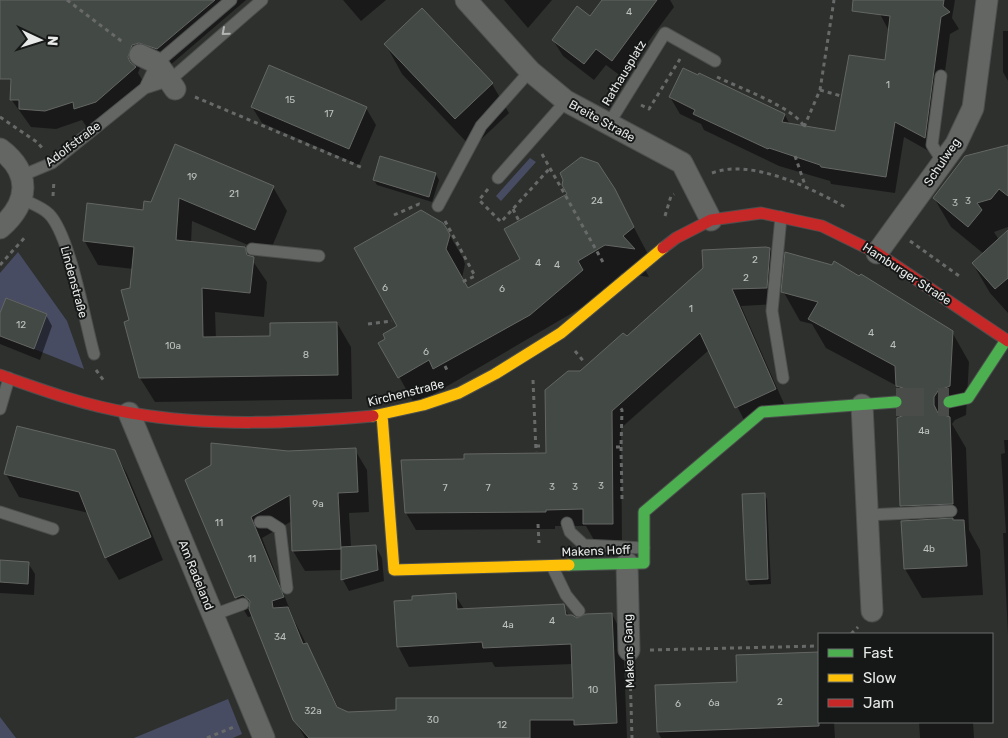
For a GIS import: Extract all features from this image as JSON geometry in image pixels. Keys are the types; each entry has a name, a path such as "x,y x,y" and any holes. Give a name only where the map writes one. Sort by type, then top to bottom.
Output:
{"main road":[{"name":"Hamburger Straße","path":"710,220 761,213 822,226 877,253 1007,340"},
{"name":"Kirchenstraße","path":"5,376 45,391 129,413 179,420 235,423 303,422 382,415 423,405 459,393 533,351 561,333 616,285 676,238 710,220"},
{"path":"949,402 968,398 1007,340"},
{"path":"644,512 762,412 896,402"},
{"name":"Makens Hoff","path":"382,415 394,570 644,563 644,512"}],"street":[{"name":"Breite Straße","path":"466,0 530,71 566,101 682,163 710,220"},
{"name":"Schulweg","path":"877,253 956,144 973,108 987,0"},
{"path":"149,59 172,84"},
{"path":"0,149 12,160 21,176 23,184 22,199 11,217 0,228"},
{"path":"862,405 872,612"},
{"name":"Am Radeland","path":"129,413 264,738"},
{"name":"Makens Gang","path":"627,563 630,650"}],"lane":[{"name":"Adolfstraße","path":"145,88 149,59 232,0"},
{"name":"Adolfstraße","path":"21,176 52,162 145,88 172,84 262,0"},
{"name":"Rathausplatz","path":"608,125 665,33 715,60"},
{"path":"438,206 481,126 530,71"},
{"path":"941,76 932,145 943,162"},
{"path":"498,178 566,101"},
{"name":"Lindenstraße","path":"22,199 49,214 60,234 70,258 94,354"},
{"path":"781,217 772,311 783,378"},
{"path":"252,249 320,256"},
{"path":"0,409 5,376"},
{"path":"867,515 951,511"},
{"path":"0,512 52,529"},
{"path":"260,522 269,522 280,529 287,588"},
{"path":"568,523 570,532 584,545 644,548"},
{"path":"552,566 566,595 579,611"},
{"path":"213,616 243,604"}],"path":[{"path":"67,0 149,59"},
{"path":"714,76 761,97 800,118 804,126 820,90 834,0"},
{"path":"626,96 649,109 680,59 686,62"},
{"path":"172,84 363,168"},
{"path":"820,90 841,96"},
{"path":"533,138 606,268"},
{"path":"795,156 805,185"},
{"path":"498,178 479,200 501,222 550,168"},
{"path":"660,222 666,215 671,196 691,182"},
{"path":"394,215 419,204 438,206 475,276 462,282"},
{"path":"513,209 519,221"},
{"path":"368,324 392,321"},
{"path":"533,351 536,452"},
{"path":"620,407 622,410 622,510 644,512"},
{"path":"536,446 544,446"},
{"path":"616,447 621,447"},
{"path":"630,650 818,646"},
{"name":"Makens Gang","path":"630,650 632,738"},
{"path":"207,738 255,718"}],"shaded area":[{"path":"530,158 536,162 501,201 496,196"},
{"path":"18,252 67,321 84,369 34,349 47,314 7,298 0,313 0,273"},
{"path":"228,699 242,734 233,738 134,738"},
{"path":"0,717 16,738 0,738"}],"building":[{"path":"0,0 215,0 157,49 139,43 132,45 128,57 130,62 136,67 96,102 74,109 73,102 45,111 19,109 19,100 10,100 11,79 0,79"},
{"path":"602,0 657,0 612,61 596,49 584,64 552,40 577,6 590,16"},
{"path":"853,0 944,0 943,6 950,12 941,17 925,138 895,122 886,177 821,167 820,165 768,149 693,114 695,110 669,97 683,68 698,75 699,73 785,114 782,122 835,131 849,55 885,60 890,16 852,11"},
{"path":"422,8 493,83 455,119 384,44"},
{"path":"269,65 367,107 349,149 251,107"},
{"path":"175,144 274,186 255,230 179,198 176,240 245,247 247,255 254,257 250,293 202,288 203,337 270,336 270,323 337,322 338,375 139,378 124,322 129,320 121,290 130,288 134,247 83,241 87,203 143,210 144,201 151,202"},
{"path":"1008,145 1008,196 999,189 991,199 977,203 982,210 968,227 933,198 965,156"},
{"path":"380,156 436,173 429,197 373,180"},
{"path":"581,157 598,163 615,189 634,227 623,236 635,249 605,245 578,261 583,270 530,315 433,369 429,360 398,378 378,343 385,339 383,334 397,326 354,248 421,210 443,223 447,229 450,235 446,249 468,288 520,259 504,229 567,194 562,185 563,180 560,173"},
{"path":"1008,230 1008,278 995,289 972,263"},
{"path":"770,248 767,288 732,289 776,389 735,408 700,333 612,411 613,524 583,524 583,509 546,510 546,512 405,513 401,460 464,459 464,454 546,453 545,390 568,371 580,371 623,333 627,336 703,268 702,250"},
{"path":"785,252 832,265 834,261 859,276 861,274 953,331 950,386 938,391 934,397 934,405 938,413 950,417 953,504 900,506 897,418 904,415 910,409 912,401 909,394 903,388 896,386 895,366 808,319 818,302 781,292"},
{"path":"6,298 47,314 34,349 0,336 0,313"},
{"path":"17,426 115,450 151,537 105,558 79,492 4,474"},
{"path":"211,443 288,451 356,448 358,492 338,493 341,549 292,551 290,495 251,517 284,597 272,601 273,608 288,607 303,644 307,643 337,707 348,712 396,710 396,698 573,698 571,644 483,648 482,642 397,647 394,601 412,600 412,596 456,593 457,609 564,604 566,615 572,615 577,618 586,614 612,613 617,723 574,725 574,720 530,720 530,738 309,738 293,720 249,609 250,601 243,595 235,598 185,480 211,465"},
{"path":"765,493 768,579 746,580 742,494"},
{"path":"953,518 953,520 964,520 967,566 904,569 901,521"},
{"path":"376,545 378,570 341,580 341,547"},
{"path":"0,560 29,562 28,584 0,582"},
{"path":"818,652 819,726 657,732 655,685 737,682 736,655"}],"tunnel":[{"path":"896,402 949,402"}],"traffic: fast":[{"path":"949,402 968,398 1006,340"},
{"path":"569,565 644,563 644,512 762,412 896,402"}],"traffic: slow":[{"path":"373,416 423,405 459,393 495,374 561,333 663,248"},
{"path":"382,415 394,570 569,565"}],"traffic: jam":[{"path":"663,248 676,238 711,220 761,213 822,226 877,253 1008,341"},
{"path":"0,375 81,402 114,410 161,417 221,422 282,422 373,416"}]}
